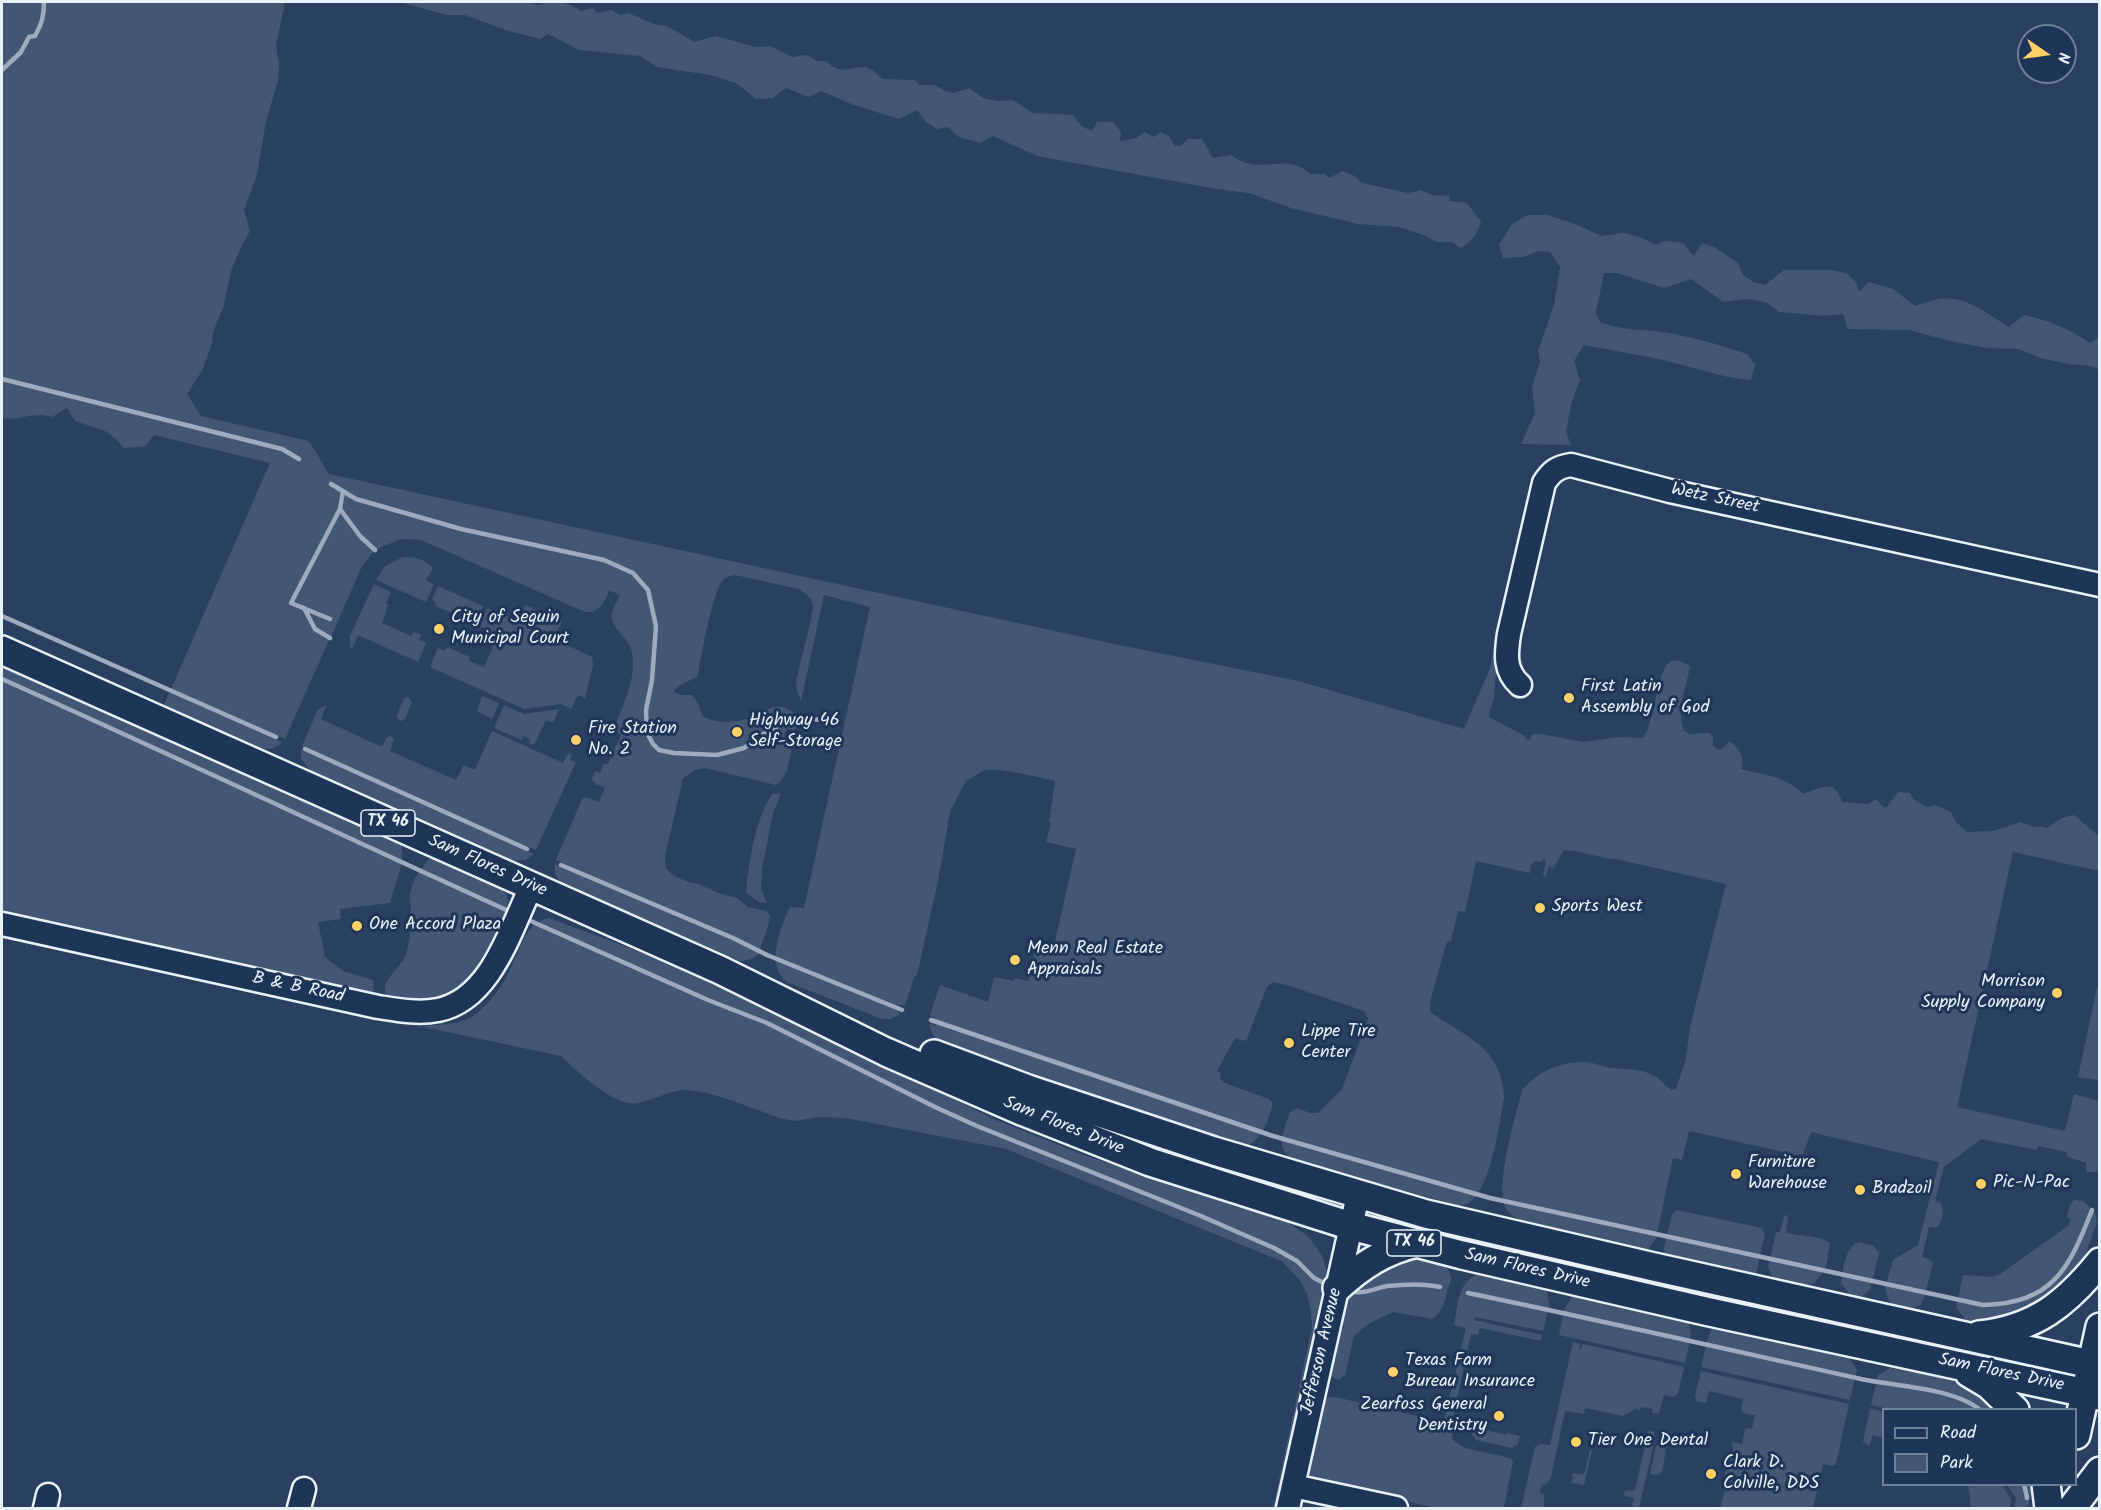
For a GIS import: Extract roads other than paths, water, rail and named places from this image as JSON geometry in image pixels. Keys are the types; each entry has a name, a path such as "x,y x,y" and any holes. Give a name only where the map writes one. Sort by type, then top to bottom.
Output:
{"main road":[{"name":"Sam Flores Drive","path":"2,650 775,996 851,1036 1067,1130 1197,1178 1351,1226 1563,1279 2092,1394"},
{"name":"Sam Flores Drive","path":"775,996 1028,1089 1214,1151 1358,1195 1495,1230 2095,1365"},
{"path":"1337,1288 1374,1258 1400,1247 1417,1243"},
{"path":"1955,1334 1993,1333 2032,1322 2066,1299 2100,1262"},
{"path":"2077,1432 2092,1394 2100,1327"},
{"path":"1949,1363 1977,1377 2013,1408"},
{"path":"2072,1509 2100,1471"},
{"path":"2046,1486 2049,1509"},
{"path":"2060,1509 2065,1486"}],"street":[{"name":"Wetz Street","path":"1520,685 1511,678 1508,670 1506,652 1509,634 1544,483 1553,471 1564,466 1571,465 1670,491 2100,585"},
{"name":"B & B Road","path":"2,924 378,1007 409,1011 436,1011 459,1002 480,986 491,972 531,887"},
{"name":"Jefferson Avenue","path":"1288,1509 1358,1195"},
{"path":"1293,1486 1396,1509"}],"waterway":[{"path":"2,70 21,52 29,37 35,36 42,19 44,2"},
{"path":"2,379 282,449 299,459"},
{"path":"331,484 356,499 461,529 604,560 633,573 648,590 656,626 652,680 646,710 647,733 659,750 717,755 744,748 785,722 804,718 838,722"},
{"path":"343,491 340,509 360,536 375,550"},
{"path":"330,619 291,603 340,509"},
{"path":"304,608 315,629 330,638"},
{"path":"2,616 276,737"},
{"path":"2,679 511,912"},
{"path":"305,749 527,849"},
{"path":"561,865 733,938 767,955 902,1010"},
{"path":"524,918 708,1000 767,1023 977,1126 1201,1216 1274,1248 1297,1261 1314,1278 1322,1282"},
{"path":"931,1020 1273,1136 1490,1198 1983,1305 2007,1303 2026,1298 2042,1290 2055,1279 2075,1249 2092,1210"},
{"path":"1354,1292 1400,1285 1421,1284 1440,1287"},
{"path":"1468,1293 1861,1379 1940,1392 1977,1408"},
{"path":"2024,1486 2027,1498"}],"place":[{"name":"City of Seguin Municipal Court","path":"439,629"},
{"name":"First Latin Assembly of God","path":"1569,698"},
{"name":"Highway 46 Self-Storage","path":"737,732"},
{"name":"Fire Station No. 2","path":"576,740"},
{"name":"Sports West","path":"1540,908"},
{"name":"One Accord Plaza","path":"357,926"},
{"name":"Menn Real Estate Appraisals","path":"1015,960"},
{"name":"Morrison Supply Company","path":"2057,993"},
{"name":"Lippe Tire Center","path":"1289,1043"},
{"name":"Furniture Warehouse","path":"1736,1174"},
{"name":"Pic-N-Pac","path":"1981,1184"},
{"name":"Bradzoil","path":"1860,1190"},
{"name":"Texas Farm Bureau Insurance","path":"1393,1372"},
{"name":"Zearfoss General Dentistry","path":"1499,1416"},
{"name":"Tier One Dental","path":"1576,1442"},
{"name":"Clark D. Colville, DDS","path":"1711,1474"}]}
